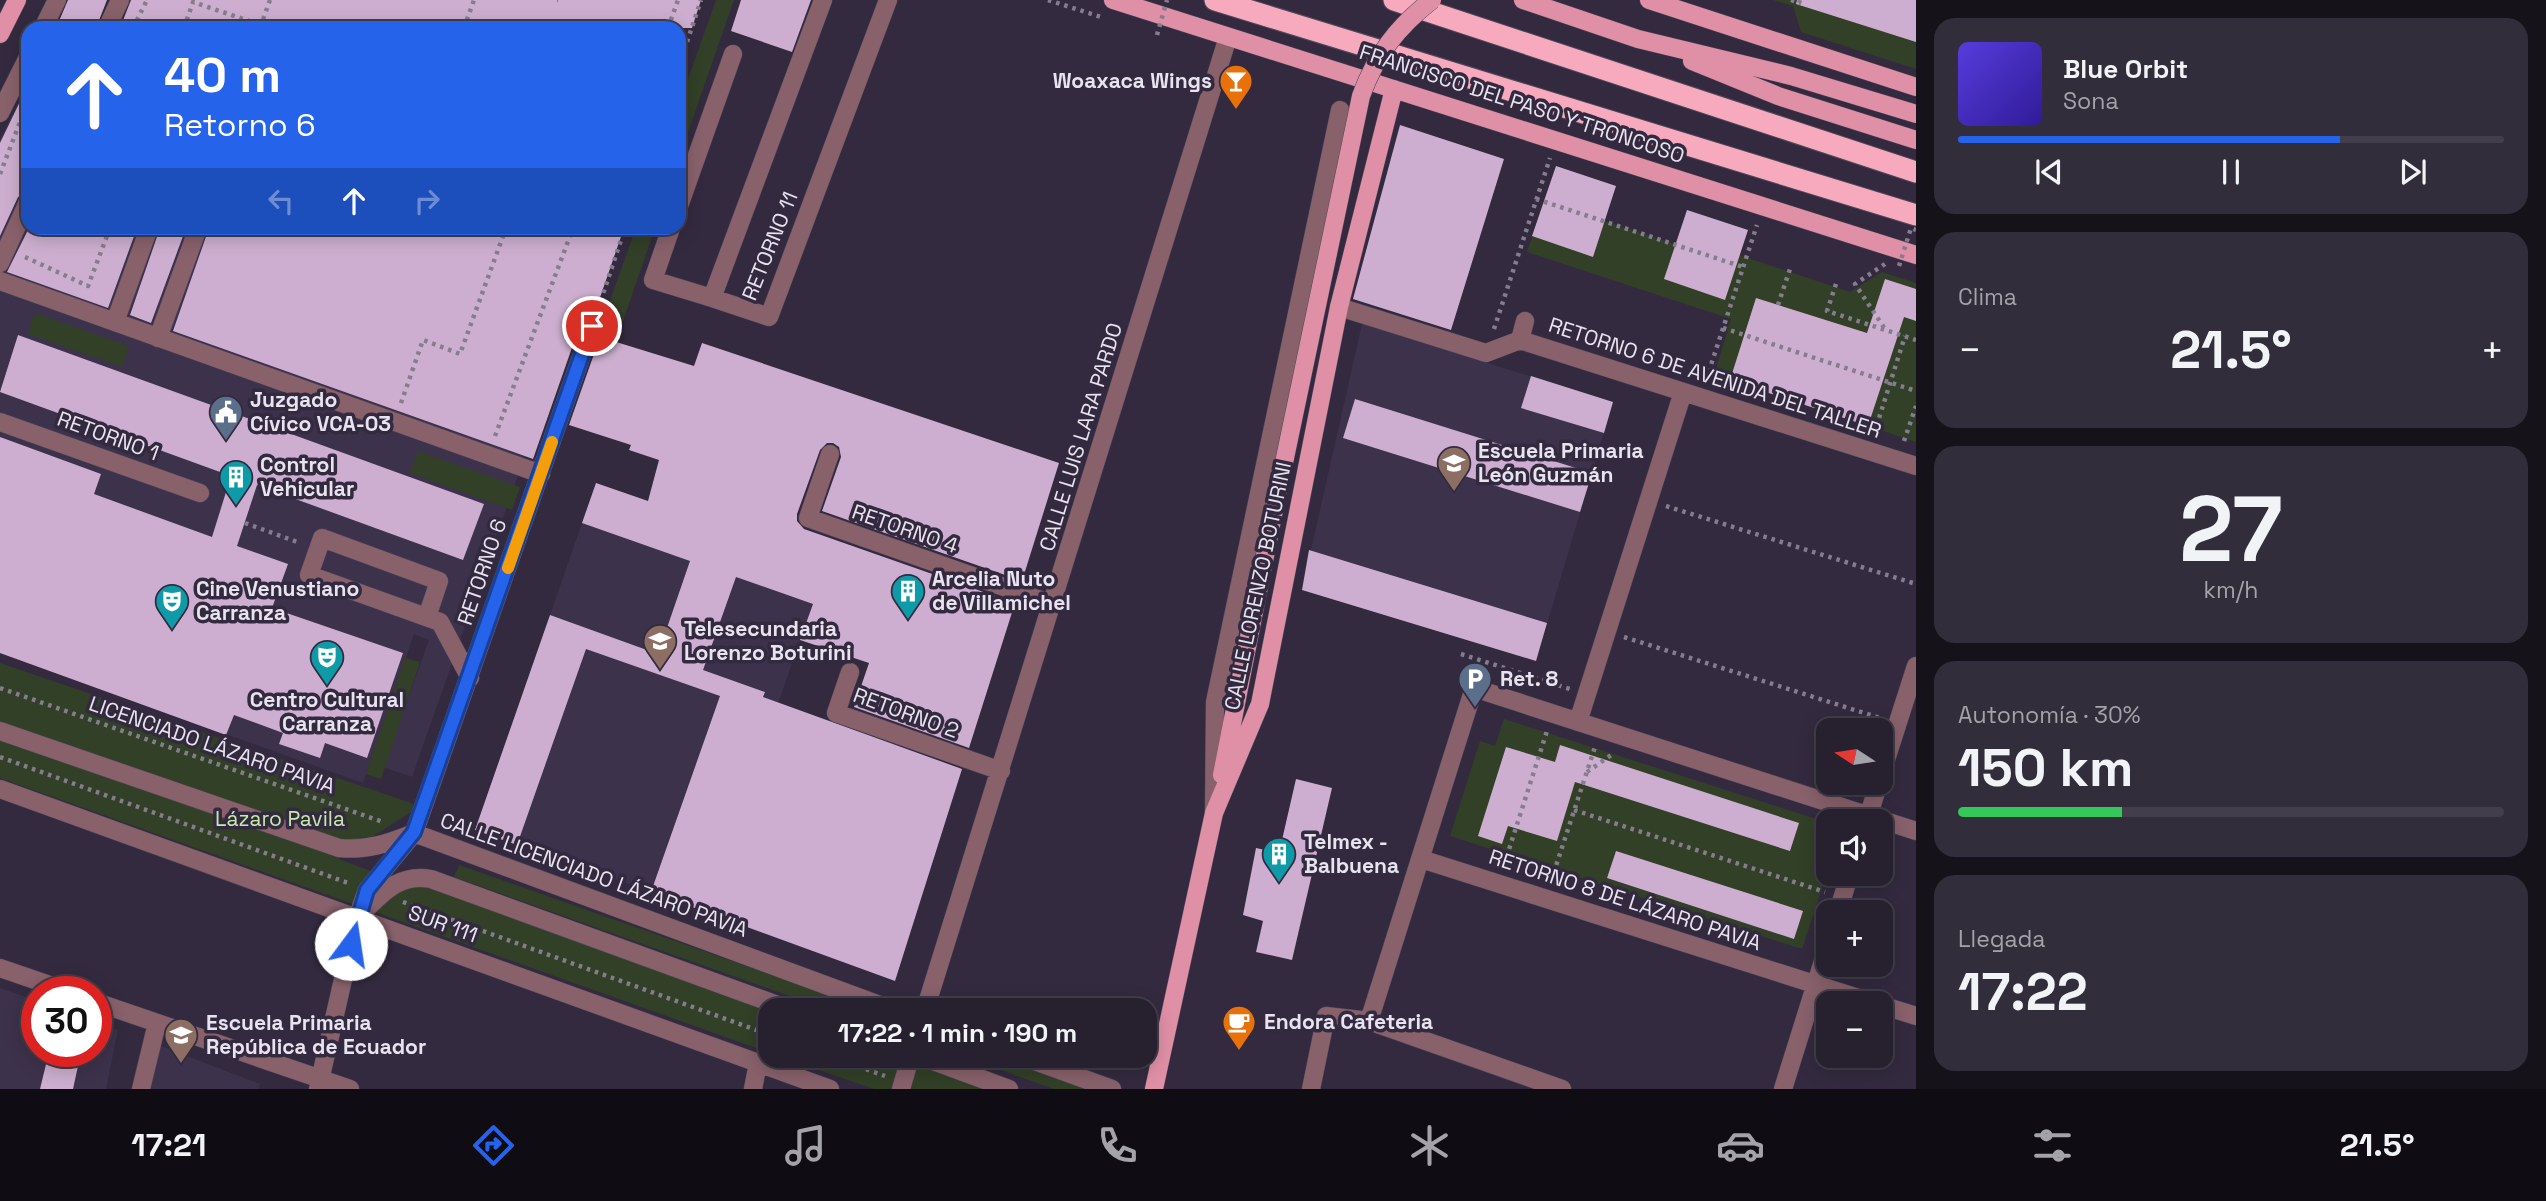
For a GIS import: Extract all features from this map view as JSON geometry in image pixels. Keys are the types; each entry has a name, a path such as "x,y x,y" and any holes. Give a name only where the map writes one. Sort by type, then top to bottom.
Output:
{"highway":[{"name":"FRANCISCO DEL PASO Y TRONCOSO","path":"1214,0 1916,215"},
{"path":"1394,0 1916,172"}],"main road":[{"path":"0,34 17,0"},
{"name":"FRANCISCO DEL PASO Y TRONCOSO","path":"1113,0 1916,255"},
{"path":"1214,813 1361,96 1379,53 1412,15 1432,0"},
{"path":"1523,0 1638,39 1779,96 1916,140"},
{"path":"1649,0 1916,87"},
{"path":"1638,39 1791,76 1916,114"},
{"name":"CALLE LORENZO BOTURINI","path":"1154,1089 1214,813 1260,704 1339,307 1394,89"}],"street":[{"path":"46,21 57,0"},
{"path":"110,21 120,0"},
{"name":"RETORNO 11","path":"823,0 712,299 769,317 888,0"},
{"name":"CALLE LUIS LARA PARDO","path":"929,998 1228,37"},
{"path":"686,186 733,54"},
{"path":"0,113 21,71"},
{"path":"1214,813 1215,702 1340,110"},
{"path":"0,263 21,217"},
{"path":"115,322 146,235"},
{"path":"158,338 195,235"},
{"path":"669,235 653,280 712,299"},
{"path":"0,281 541,474"},
{"path":"1339,307 1486,353 1520,340"},
{"name":"RETORNO 6 DE AVENIDA DEL TALLER","path":"1525,321 1520,340 1916,466"},
{"name":"RETORNO 6","path":"319,1084 357,918 367,890 414,832 592,326"},
{"path":"1578,722 1648,500 1691,395"},
{"name":"RETORNO 1","path":"0,422 200,493"},
{"name":"RETORNO 4","path":"830,454 808,519 1052,604"},
{"path":"427,617 439,581 322,538 309,575 440,622 470,678"},
{"path":"1894,736 1916,666"},
{"name":"RETORNO 2","path":"850,671 836,712 1001,771"},
{"path":"1369,1021 1474,688 1841,809"},
{"name":"CALLE LICENCIADO LÁZARO PAVIA","path":"0,731 339,848 359,850 389,843 414,832 861,998"},
{"name":"SUR 111","path":"6,791 758,1063"},
{"path":"1893,825 1916,831"},
{"name":"RETORNO 8 DE LÁZARO PAVIA","path":"1421,859 1837,991"},
{"path":"357,918 401,879 415,876 430,879 758,998"},
{"path":"0,968 23,976"},
{"path":"1783,1089 1817,977"},
{"path":"112,1008 319,1084 350,1089"},
{"path":"1893,1009 1916,1016"},
{"path":"1311,1089 1326,1016 1369,1021 1562,1089"},
{"path":"141,1089 157,1023"},
{"path":"752,1089 758,1063"},
{"name":"SUR 111","path":"772,1068 830,1089"},
{"path":"902,1086 909,1068"},
{"path":"950,1068 1009,1089"},
{"path":"1054,1068 1112,1089"}],"path":[{"path":"136,21 146,0"},
{"path":"263,21 270,0"},
{"path":"466,21 474,0"},
{"path":"670,21 678,0"},
{"path":"686,45 701,0"},
{"path":"1157,35 1167,0"},
{"path":"1791,0 1799,3 1800,0"},
{"path":"186,21 193,2 247,21"},
{"path":"0,174 21,118"},
{"path":"1486,353 1555,141"},
{"path":"1536,199 1743,267"},
{"path":"1691,395 1723,328 1763,206"},
{"path":"1885,330 1855,284 1887,263 1899,266 1911,228 1916,230"},
{"path":"24,256 88,286 107,235"},
{"path":"394,422 423,340 460,354 503,235"},
{"path":"488,456 570,235"},
{"path":"592,326 623,235"},
{"path":"1778,305 1790,269"},
{"path":"1836,284 1827,311 1916,340"},
{"path":"1723,328 1916,391"},
{"path":"1868,451 1905,336"},
{"path":"1898,461 1916,405"},
{"path":"1648,500 1916,584"},
{"path":"1607,632 1898,724"},
{"path":"1461,654 1587,694"},
{"name":"LICENCIADO LÁZARO PAVIA","path":"0,688 414,832"},
{"path":"1498,883 1552,714"},
{"path":"1546,898 1600,729"},
{"path":"6,791 27,742"},
{"path":"1574,810 1826,900"},
{"path":"858,1068 902,1086"}],"shaded area":[{"path":"21,97 21,235 603,235 412,777 383,767 429,640 414,634 363,783 0,653 0,139"},
{"name":"Escuela Primaria León Guzmán","path":"1362,324 1613,402 1536,661 1302,590"},
{"name":"Telesecundaria Lorenzo Boturini","path":"596,483 827,564 705,911 475,830"},
{"path":"0,988 21,995 21,1067 110,1067 106,1089 0,1089"},
{"path":"112,1028 118,1030 112,1060"},
{"name":"Escuela Primaria República de Ecuador","path":"158,1045 260,1084 259,1089 148,1089"}],"green space":[{"path":"716,0 734,0 686,138 686,84"},
{"path":"1773,0 1916,0 1916,69 1801,32 1793,6"},
{"path":"1547,192 1608,211 1605,221 1675,244 1679,235 1850,292 1882,272 1916,283 1916,442 1714,375 1731,319 1527,252"},
{"path":"633,235 653,235 620,330 601,325"},
{"path":"35,313 129,346 122,367 28,334"},
{"path":"418,451 520,487 512,510 410,473"},
{"path":"405,658 420,662 381,779 366,774"},
{"name":"Lázaro Pavila","path":"0,663 414,804 411,812 338,859 414,887 426,886 758,1006 758,1049 0,778"},
{"path":"1504,719 1816,819 1816,886 1823,886 1802,949 1450,836 1480,741 1495,746"},
{"path":"459,865 837,998 795,998 454,877"},
{"path":"813,1068 929,1068 988,1089 874,1089"},
{"path":"995,1068 1033,1068 1090,1089 1054,1089"}],"building":[{"path":"68,0 107,0 99,21 59,21"},
{"path":"131,0 701,0 692,28 686,28 686,21 123,21"},
{"path":"741,0 811,0 792,52 731,31"},
{"path":"1797,0 1916,0 1916,42 1796,4"},
{"path":"21,100 21,195 0,236 0,143"},
{"path":"1400,125 1504,159 1451,330 1353,299"},
{"path":"1556,166 1616,186 1593,257 1532,236"},
{"path":"1687,210 1748,230 1725,300 1664,279"},
{"path":"26,235 134,235 108,308 7,272"},
{"path":"158,235 183,235 151,323 130,315"},
{"path":"207,235 622,235 594,315 585,317 581,322 533,459 173,331"},
{"path":"1885,279 1916,289 1916,321 1904,317 1868,426 1730,380 1756,298 1867,333"},
{"path":"18,335 484,504 463,560 257,485 237,546 288,564 272,608 403,653 367,758 325,743 320,758 279,744 283,733 234,715 226,735 0,653 0,437 101,474 94,494 212,537 231,476 0,392"},
{"path":"600,337 694,366 702,343 1059,463 1022,581 822,511 841,457 839,447 833,443 827,443 820,450 797,514 797,521 804,529 1015,603 969,748 854,707 869,663 800,640 813,604 736,577 703,670 765,692 763,697 962,769 895,981 651,892 720,696 586,649 517,845 475,830 550,615 658,654 690,561 582,523 596,483 648,501 659,460 629,450 631,445 569,425"},
{"path":"1531,376 1613,402 1604,433 1521,408"},
{"path":"1355,399 1592,473 1580,512 1343,438"},
{"path":"1309,550 1547,623 1536,661 1302,590"},
{"path":"1560,745 1799,823 1790,851 1575,782 1557,841 1508,826 1502,844 1478,836 1506,747 1555,762"},
{"name":"Telmex - Balbuena","path":"1296,779 1332,788 1292,960 1256,952 1263,921 1243,915 1256,848 1279,853"},
{"path":"1616,851 1803,911 1794,939 1607,878"},
{"path":"45,1067 78,1067 73,1089 40,1089"}],"slow traffic":[{"path":"508,568 552,442"}],"place":[{"name":"Woaxaca Wings","path":"1236,111"},
{"name":"Juzgado Cívico VCA-03","path":"226,442"},
{"name":"Escuela Primaria León Guzmán","path":"1454,493"},
{"name":"Control Vehicular","path":"236,507"},
{"name":"Arcelia Nuto de Villamichel","path":"908,621"},
{"name":"Cine Venustiano Carranza","path":"172,631"},
{"name":"Telesecundaria Lorenzo Boturini","path":"660,671"},
{"name":"Centro Cultural Carranza","path":"327,687"},
{"name":"Ret. 8","path":"1475,709"},
{"name":"Telmex - Balbuena","path":"1279,884"},
{"name":"Endora Cafeteria","path":"1239,1052"},
{"name":"Escuela Primaria República de Ecuador","path":"181,1065"}],"route":[{"path":"351,944 367,890 414,832 592,326"}]}
